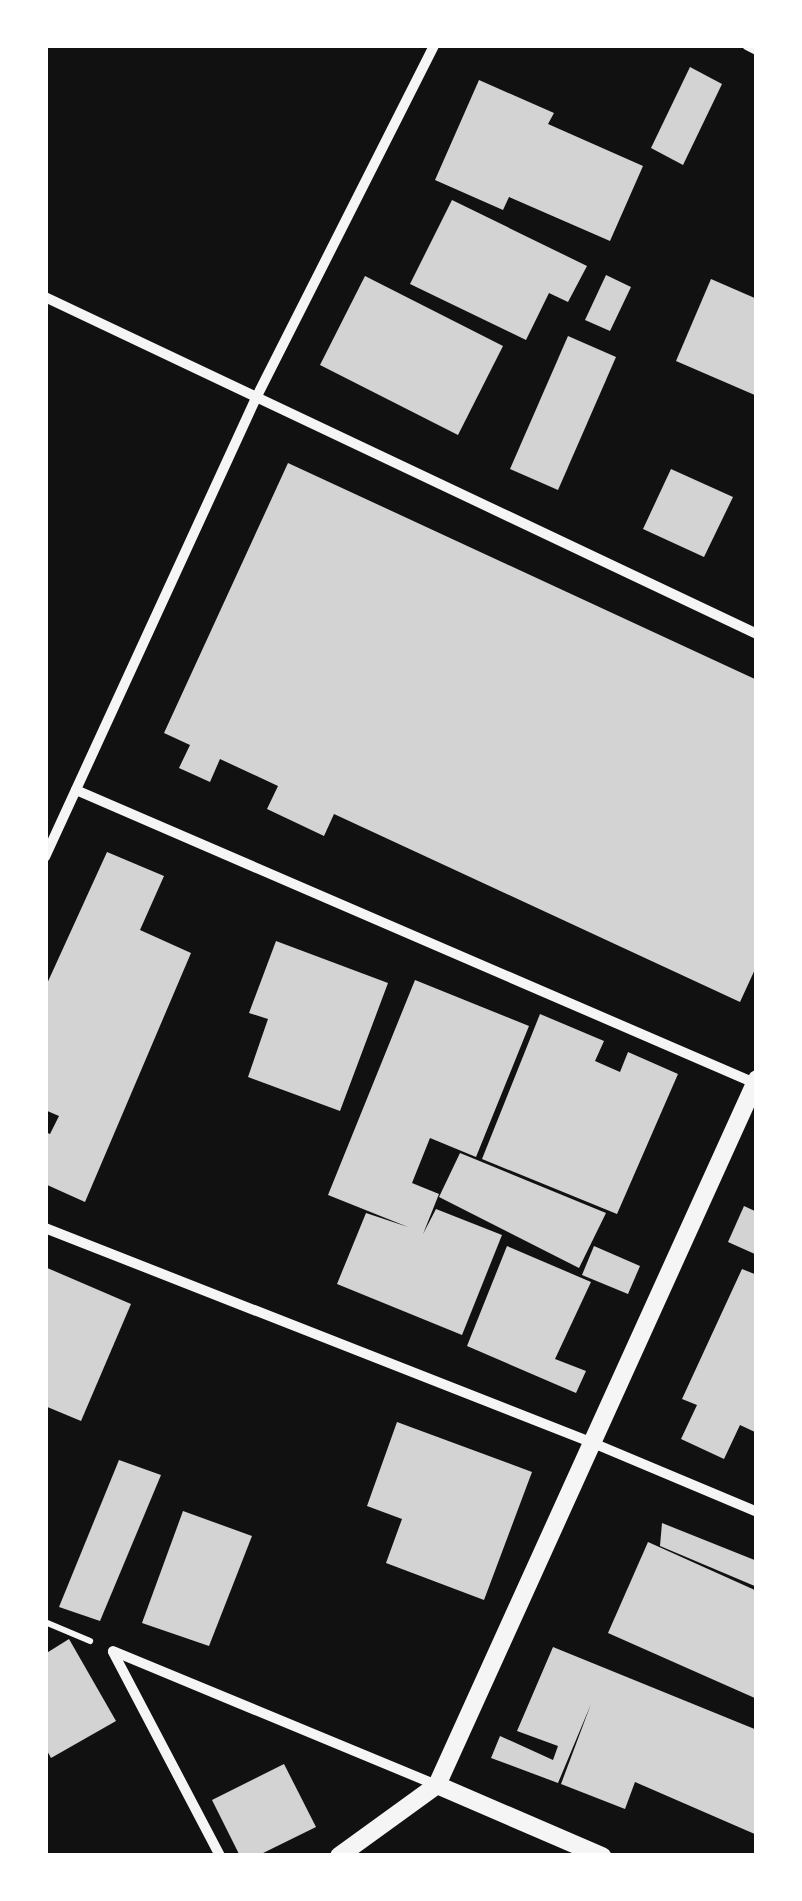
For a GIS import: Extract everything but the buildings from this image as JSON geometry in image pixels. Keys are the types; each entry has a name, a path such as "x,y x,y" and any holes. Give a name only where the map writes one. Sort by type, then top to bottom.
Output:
{"street":[{"path":"45,856 51,832 76,790 256,398 434,45"},
{"path":"747,45 757,50"},
{"path":"45,297 757,634"},
{"path":"76,790 756,1082 436,1785 339,1856"},
{"path":"45,1228 593,1442 757,1512"},
{"path":"112,1651 602,1856"},
{"path":"112,1651 220,1856"}],"path":[{"path":"45,1622 112,1651"}]}
